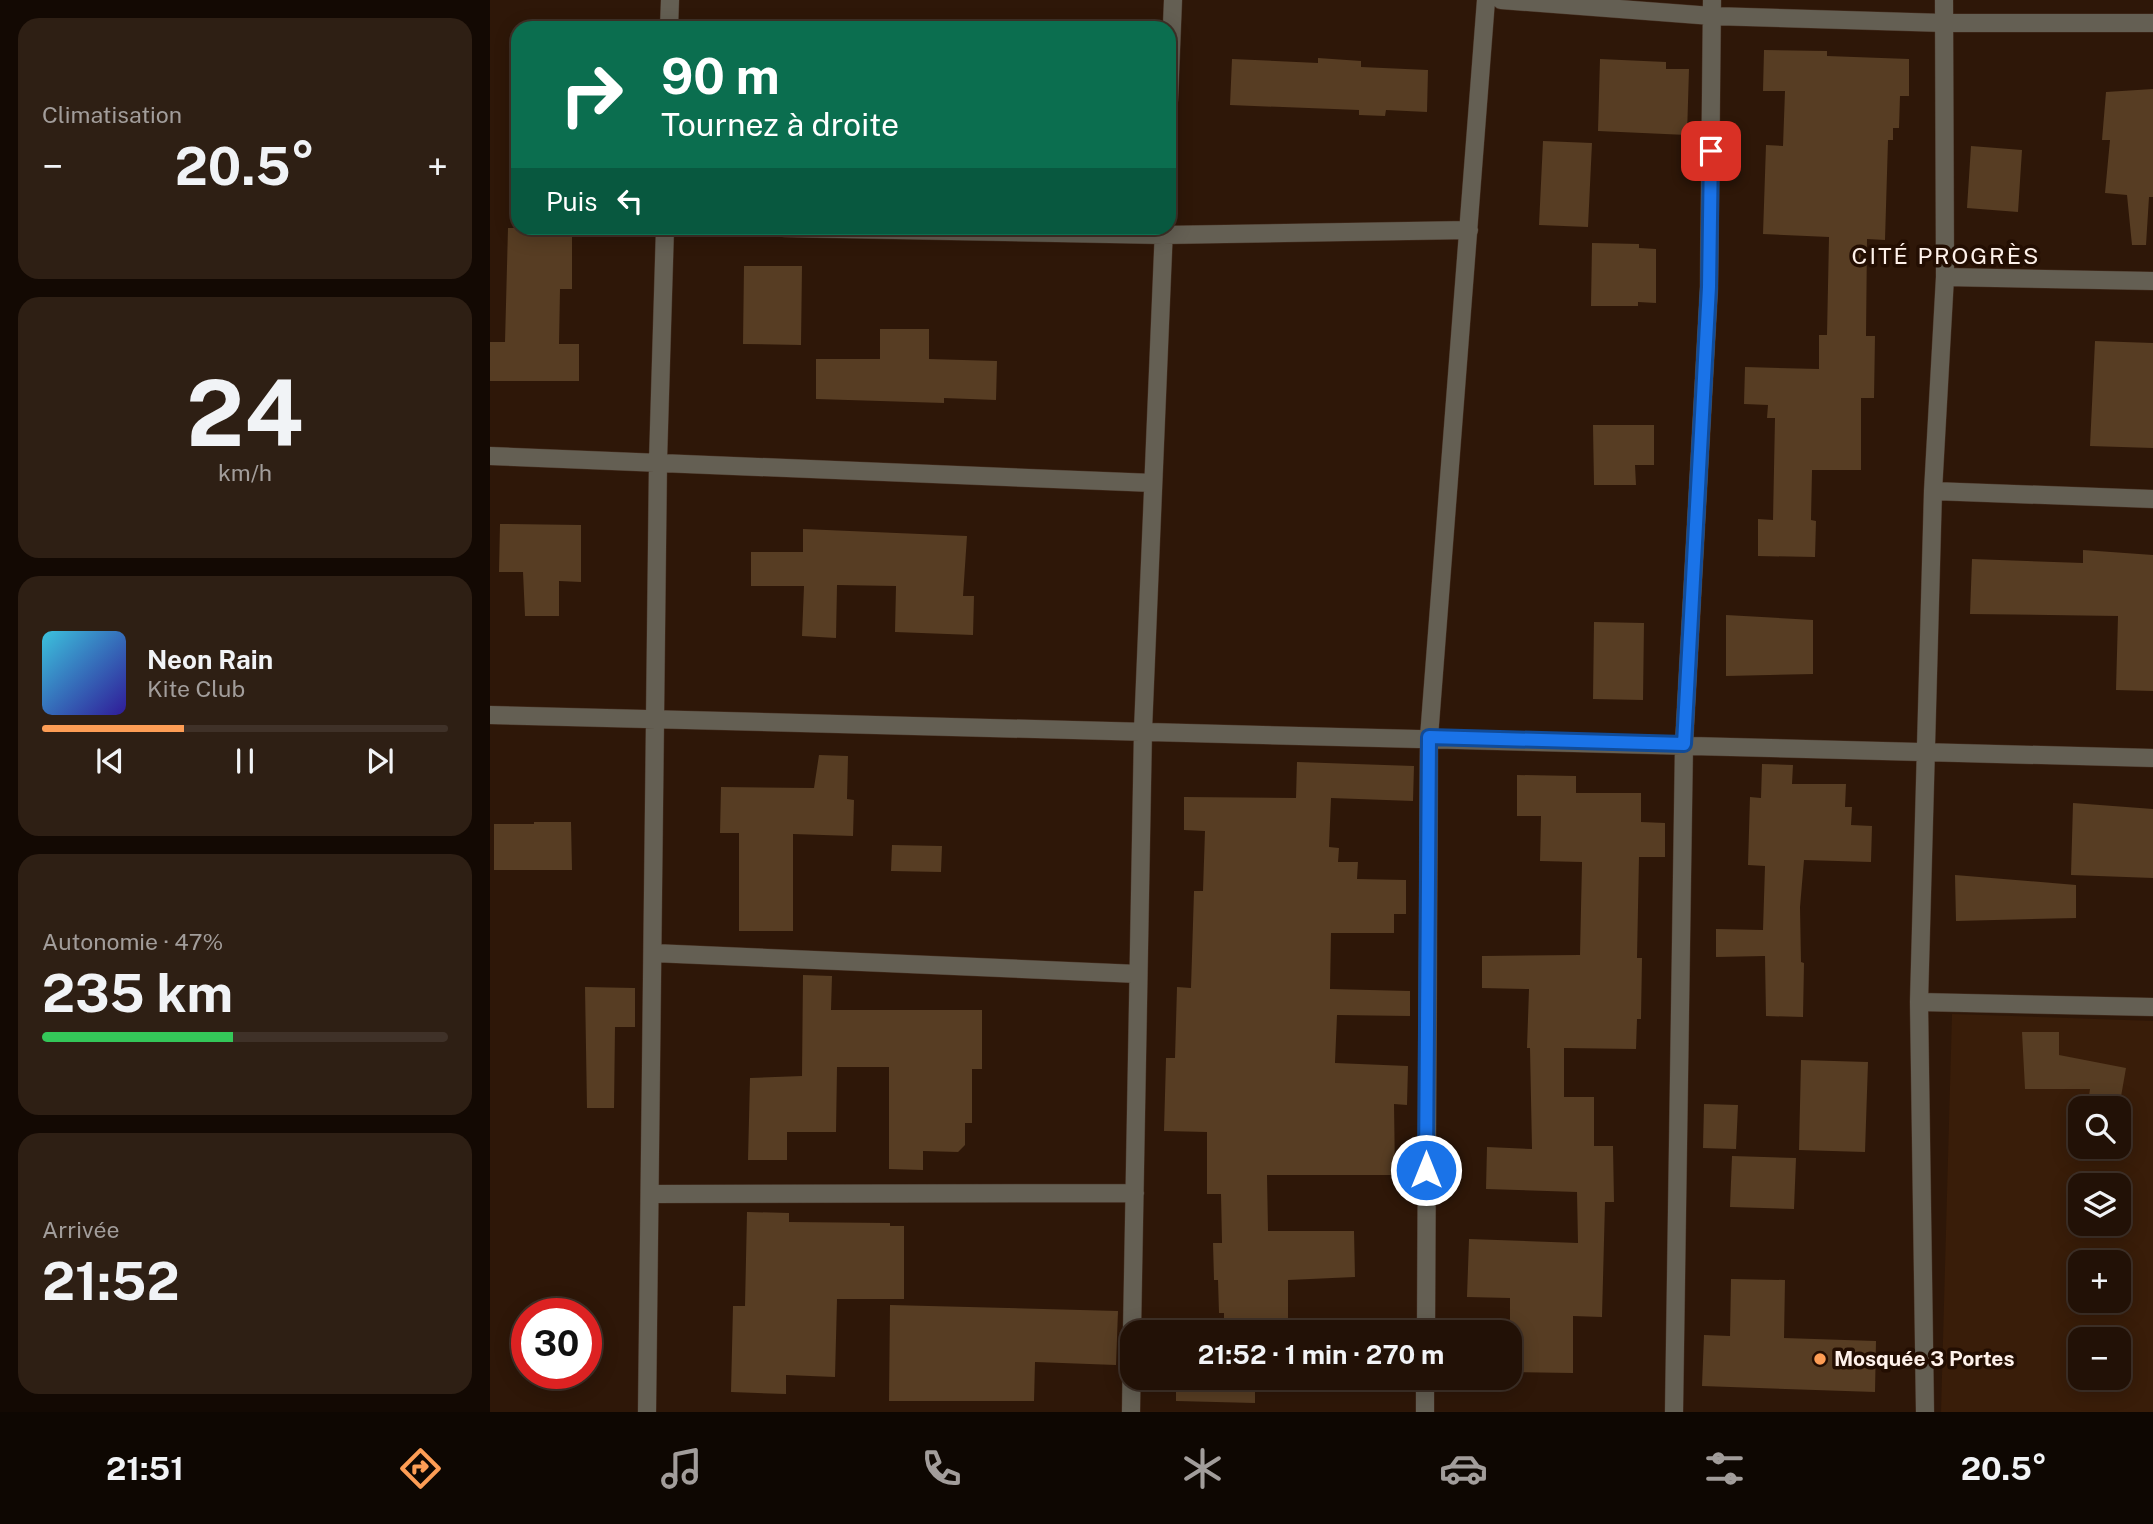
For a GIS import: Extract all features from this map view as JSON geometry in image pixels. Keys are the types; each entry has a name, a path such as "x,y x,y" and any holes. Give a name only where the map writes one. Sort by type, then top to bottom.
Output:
{"street":[{"path":"669,21 670,0"},
{"path":"1172,21 1173,0"},
{"path":"1426,1320 1429,737 1486,0"},
{"path":"1501,0 1712,8 1944,23 2153,23"},
{"path":"1925,1412 1919,1002 1933,491 1945,277 1944,0"},
{"path":"1674,1412 1684,744 1709,287 1712,8"},
{"path":"1176,231 1469,230"},
{"path":"647,1412 658,461 665,235"},
{"path":"1132,1320 1143,730 1164,235"},
{"path":"1945,277 2153,281"},
{"path":"490,456 1153,483"},
{"path":"1933,491 2153,499"},
{"path":"490,715 1429,737 2153,758"},
{"path":"653,953 1138,974"},
{"path":"1919,1002 2153,1007"},
{"path":"650,1194 1135,1193"},
{"path":"1131,1390 1131,1412"},
{"path":"1425,1390 1425,1412"}],"shaded area":[{"path":"1952,1014 2153,1021 2153,1412 1941,1412"}],"building":[{"path":"1764,50 1827,51 1827,56 1909,59 1909,96 1900,96 1899,128 1893,128 1893,140 1888,140 1885,240 1867,239 1866,336 1875,336 1874,398 1861,398 1861,470 1812,470 1811,520 1816,521 1815,557 1758,556 1758,519 1773,520 1775,418 1767,418 1768,405 1744,404 1745,367 1819,369 1819,335 1827,335 1829,237 1763,234 1766,145 1783,146 1785,91 1763,91"},
{"path":"1318,58 1361,61 1361,67 1428,70 1427,112 1386,110 1385,116 1359,115 1359,110 1230,105 1232,59 1318,63"},
{"path":"1600,59 1666,62 1666,69 1689,69 1687,135 1598,131"},
{"path":"2153,89 2153,197 2149,197 2146,245 2132,245 2127,195 2105,193 2110,140 2102,140 2106,92"},
{"path":"1543,141 1592,143 1588,227 1539,225"},
{"path":"1971,146 2022,150 2018,212 1967,208"},
{"path":"508,228 511,228 511,235 572,235 572,289 560,289 559,344 579,344 579,381 490,381 490,342 505,342"},
{"path":"1592,243 1639,244 1639,248 1656,249 1656,303 1638,302 1638,306 1591,306"},
{"path":"744,266 802,266 801,345 743,344"},
{"path":"880,329 929,329 929,359 997,361 996,400 944,398 944,403 816,399 816,359 880,359"},
{"path":"2095,341 2153,343 2153,448 2090,446"},
{"path":"1593,425 1654,425 1654,465 1635,465 1636,485 1594,485"},
{"path":"500,524 581,525 581,582 559,581 559,616 525,616 523,572 499,572"},
{"path":"803,529 967,536 963,596 974,596 973,635 895,632 896,586 837,585 836,638 802,636 804,586 751,586 751,552 803,552"},
{"path":"2083,550 2153,555 2153,691 2116,690 2118,616 1970,614 1972,559 2083,563"},
{"path":"1726,615 1813,620 1813,674 1726,676"},
{"path":"1594,622 1644,623 1643,700 1593,699"},
{"path":"819,755 848,756 847,799 854,800 853,836 793,834 793,931 739,931 739,833 720,833 721,787 814,788"},
{"path":"1297,762 1414,766 1413,801 1331,798 1329,847 1339,848 1338,862 1358,862 1357,879 1406,880 1406,914 1394,914 1394,933 1331,933 1330,989 1410,991 1410,1016 1337,1015 1335,1063 1408,1066 1407,1105 1394,1104 1395,1175 1267,1175 1268,1231 1354,1231 1355,1277 1288,1280 1288,1320 1224,1320 1224,1313 1219,1313 1218,1280 1214,1280 1213,1243 1222,1243 1221,1194 1207,1194 1207,1132 1164,1131 1166,1058 1175,1058 1177,987 1191,988 1194,891 1203,891 1205,831 1184,830 1184,797 1296,798"},
{"path":"1762,764 1793,765 1792,784 1846,784 1845,807 1852,807 1851,825 1872,826 1871,862 1804,860 1800,907 1801,962 1804,963 1803,1017 1766,1016 1765,956 1716,957 1716,929 1763,930 1765,866 1748,865 1750,797 1761,798"},
{"path":"1517,775 1576,776 1576,793 1641,793 1641,822 1665,823 1665,857 1639,857 1637,958 1642,958 1641,1019 1637,1019 1636,1049 1564,1048 1564,1097 1594,1097 1594,1146 1613,1146 1614,1202 1605,1202 1602,1317 1573,1316 1573,1373 1522,1372 1522,1320 1510,1320 1510,1298 1467,1297 1469,1239 1578,1243 1577,1192 1486,1189 1487,1147 1532,1149 1530,1048 1527,1048 1529,989 1482,988 1482,956 1580,955 1582,862 1540,861 1541,816 1517,816"},
{"path":"2073,803 2153,809 2153,878 2071,875"},
{"path":"571,822 572,870 494,870 494,824"},
{"path":"892,845 942,846 941,872 891,871"},
{"path":"1955,875 2076,885 2076,918 1956,921"},
{"path":"803,975 832,976 831,1010 982,1010 982,1069 972,1069 972,1123 965,1123 965,1145 958,1152 923,1151 923,1170 889,1169 889,1067 837,1067 836,1132 787,1132 787,1160 748,1160 750,1078 802,1076"},
{"path":"585,987 635,988 635,1027 615,1027 614,1108 587,1108"},
{"path":"2022,1032 2059,1032 2059,1055 2126,1068 2121,1096 2089,1096 2090,1089 2025,1089"},
{"path":"1801,1060 1868,1062 1865,1152 1799,1150"},
{"path":"1704,1104 1738,1105 1736,1149 1703,1148"},
{"path":"1732,1156 1796,1158 1794,1209 1730,1207"},
{"path":"747,1212 789,1213 789,1222 890,1223 890,1226 904,1226 904,1299 837,1299 835,1377 786,1375 786,1394 731,1392 733,1306 745,1306"},
{"path":"1731,1279 1785,1280 1784,1338 1876,1341 1875,1392 1702,1386 1704,1335 1730,1336"},
{"path":"890,1305 1118,1311 1116,1365 1035,1362 1034,1401 889,1401"},
{"path":"1176,1390 1255,1390 1255,1403 1176,1401"}],"place":[{"name":"Mosquée 3 Portes","path":"1820,1359"}],"district":[{"name":"CITÉ PROGRÈS","path":"1946,256"}],"route":[{"path":"1426,1170 1429,737 1684,744 1709,287 1711,151"}]}
